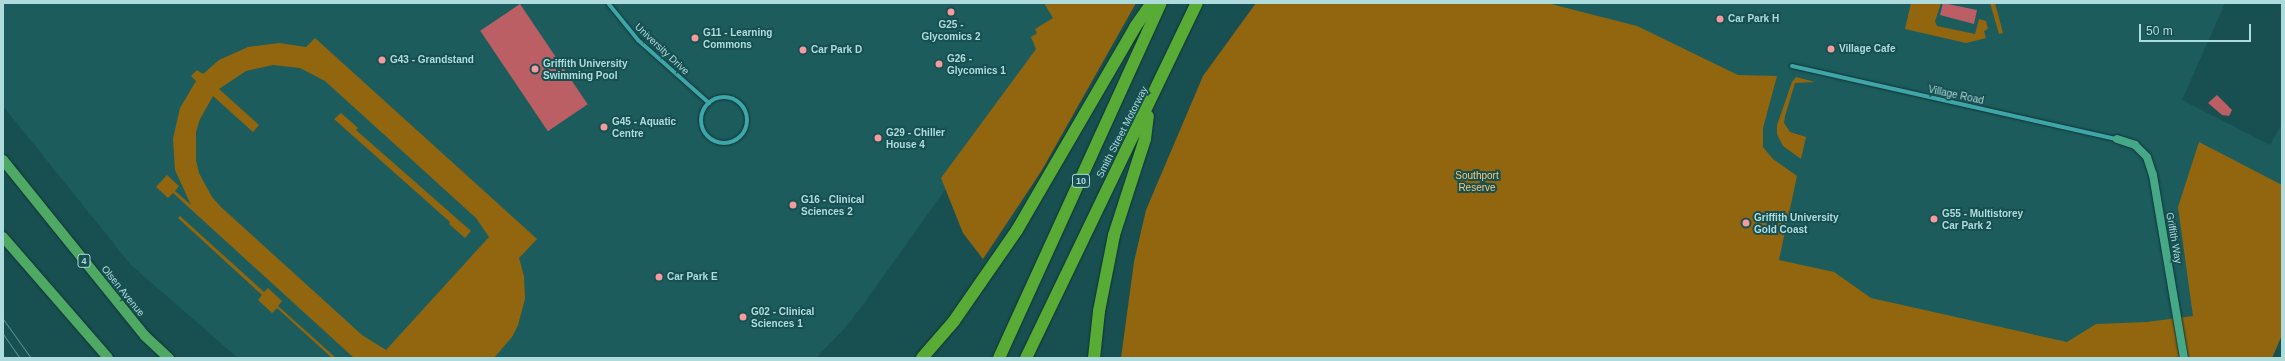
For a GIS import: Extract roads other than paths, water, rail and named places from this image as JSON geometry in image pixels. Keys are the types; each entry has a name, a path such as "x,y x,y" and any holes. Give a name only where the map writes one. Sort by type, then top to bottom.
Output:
{"highway":[{"path":"922,358 954,321 1017,230 1135,27 1152,3"},
{"name":"Smith Street Motorway","path":"999,358 1161,3"},
{"name":"Smith Street Motorway","path":"1026,358 1115,171 1149,107 1197,3"},
{"path":"1094,358 1099,311 1112,242 1145,139 1149,107"}],"main road":[{"name":"Olsen Avenue","path":"3,160 145,336 169,358"},
{"path":"3,237 108,358"}],"street":[{"name":"University Drive","path":"608,3 638,40 709,103"},
{"name":"Village Road","path":"1792,66 2117,139"},
{"path":"726,97 743,106 748,120 747,127 739,139 721,143 707,135 703,129 702,115 709,103 726,97"},
{"name":"Griffith Way","path":"2117,139 2135,145 2147,156 2153,175 2184,358"}],"tram line":[{"path":"3,319 31,358"},
{"path":"3,334 20,358"}],"place":[{"name":"G25 - Glycomics 2","path":"951,12"},
{"name":"Car Park H","path":"1720,19"},
{"name":"G11 - Learning Commons","path":"695,38"},
{"name":"Village Cafe","path":"1831,49"},
{"name":"Car Park D","path":"803,50"},
{"name":"G43 - Grandstand","path":"382,60"},
{"name":"G26 - Glycomics 1","path":"939,64"},
{"name":"Griffith University Swimming Pool","path":"535,69"},
{"name":"G45 - Aquatic Centre","path":"604,127"},
{"name":"G29 - Chiller House 4","path":"878,138"},
{"name":"G16 - Clinical Sciences 2","path":"793,205"},
{"name":"G55 - Multistorey Car Park 2","path":"1934,219"},
{"name":"Griffith University Gold Coast","path":"1746,223"},
{"name":"Car Park E","path":"659,277"},
{"name":"G02 - Clinical Sciences 1","path":"743,317"}],"park label":[{"name":"Southport Reserve","path":"1477,180"}]}
